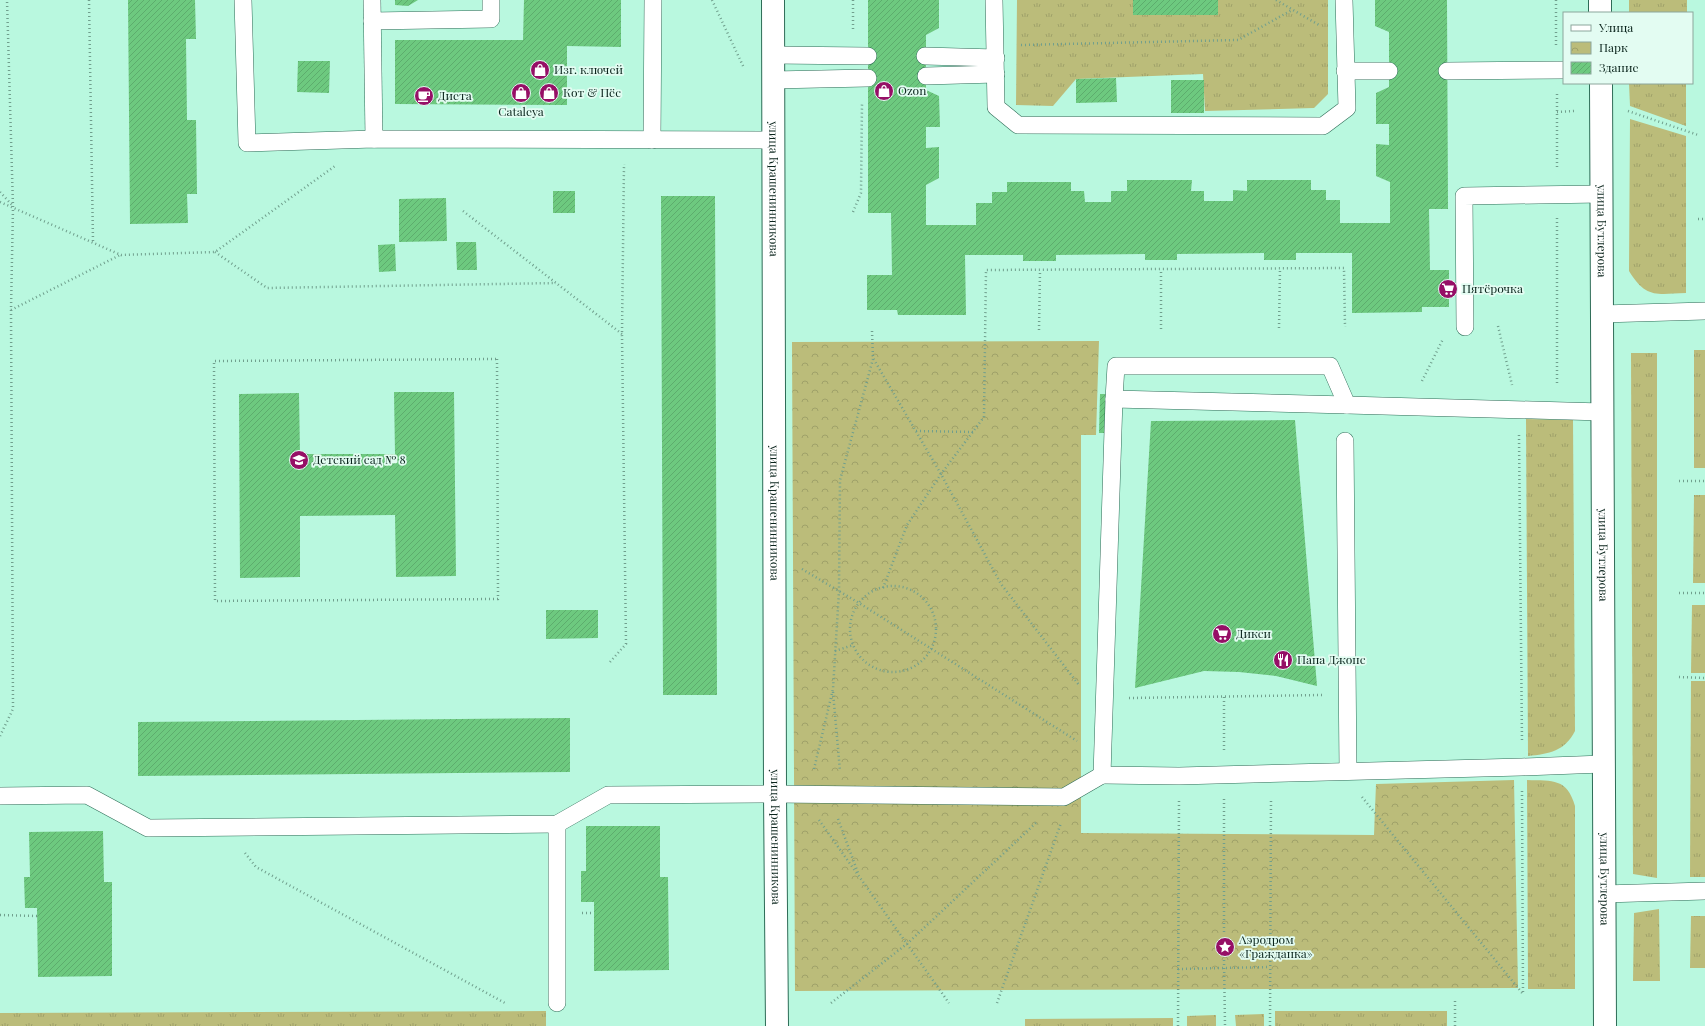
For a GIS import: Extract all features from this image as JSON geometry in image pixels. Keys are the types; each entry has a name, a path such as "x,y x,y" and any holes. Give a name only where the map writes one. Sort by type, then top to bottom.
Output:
{"street":[{"name":"улица Крашенинникова","path":"773,0 777,1026"},
{"path":"1600,0 1600,12"},
{"name":"улица Бутлерова","path":"1601,84 1605,1026"}],"lane":[{"path":"244,0 247,143 374,139 773,140"},
{"path":"372,0 374,139"},
{"path":"372,21 491,20 491,0"},
{"path":"652,140 653,0"},
{"path":"994,0 996,107 1018,125 1323,126 1347,108 1344,0"},
{"path":"773,56 868,56"},
{"path":"925,56 996,59"},
{"path":"926,76 996,59"},
{"path":"1447,71 1563,70"},
{"path":"1346,71 1389,71"},
{"path":"773,80 865,78"},
{"path":"1465,326 1464,196 1601,194"},
{"path":"1602,314 1705,311"},
{"path":"1102,775 1116,366 1330,366 1347,405"},
{"path":"1114,399 1602,412"},
{"path":"1344,771 1345,441"},
{"path":"0,796 87,795 148,828 557,824 608,795 836,794 1064,797 1102,775 1179,776 1272,774 1604,764"},
{"path":"557,824 557,1003"},
{"path":"1604,894 1705,892"}],"path":[{"path":"0,736 13,709 11,310 13,206 7,0"},
{"path":"89,0 92,242"},
{"path":"712,0 745,70"},
{"path":"1276,0 1345,38"},
{"path":"996,59 1238,40 1292,10"},
{"path":"853,212 861,193 865,78"},
{"path":"1557,112 1576,111"},
{"path":"1628,111 1698,135"},
{"path":"610,662 626,644 622,334 624,140"},
{"path":"0,202 13,206 121,254 215,252 336,166"},
{"path":"0,192 13,206"},
{"path":"463,211 622,334"},
{"path":"1698,219 1705,219"},
{"path":"215,252 267,288 556,283"},
{"path":"11,310 121,254"},
{"path":"1279,328 1280,268"},
{"path":"883,588 907,525 941,474 984,417 986,270 1040,271 1344,268 1345,327"},
{"path":"1161,269 1161,329"},
{"path":"1039,330 1040,271"},
{"path":"1344,771 1523,995 1519,409 1498,326"},
{"path":"859,876 836,794 833,690 839,591 840,480 874,358 872,331"},
{"path":"1409,406 1446,333"},
{"path":"874,358 941,474 1001,584 1103,715"},
{"path":"497,359 498,599 365,600 215,601 214,361 497,359"},
{"path":"916,431 974,432"},
{"path":"1680,481 1705,481"},
{"path":"775,554 859,603 1102,757"},
{"path":"890,586 904,587 918,593 928,604 934,617 936,632 926,657 915,666 903,671 888,672 875,668 864,660 855,650 850,637 850,623 859,603 863,597 876,589 890,586"},
{"path":"1679,593 1705,593"},
{"path":"835,651 853,644"},
{"path":"1680,677 1705,678"},
{"path":"833,690 804,794 859,876 908,943 949,1003"},
{"path":"1124,698 1323,695"},
{"path":"1224,696 1224,932"},
{"path":"1270,1026 1269,967 1272,774"},
{"path":"1178,1026 1179,776"},
{"path":"831,1003 908,943 1064,797"},
{"path":"997,1003 1061,824 1064,797"},
{"path":"222,827 256,866 505,1003"},
{"path":"0,915 37,916"},
{"path":"1224,960 1224,1026"},
{"path":"1178,968 1269,967"},
{"path":"1455,999 1455,1026"}],"green space":[{"path":"1017,0 1133,0 1133,15 1218,15 1218,0 1328,0 1328,94 1314,108 1205,111 1203,74 1076,79 1053,106 1016,105"},
{"path":"1629,0 1687,0 1687,12 1629,12"},
{"path":"1629,84 1686,84 1686,126 1630,106"},
{"path":"1630,119 1686,136 1686,293 1660,294 1647,291 1635,280 1629,271"},
{"path":"1099,341 1096,435 1081,435 1081,833 1374,835 1376,784 1514,780 1518,988 795,991 792,342"},
{"path":"1694,350 1705,350 1705,468 1694,468"},
{"path":"1631,353 1657,353 1657,878 1633,874"},
{"path":"1526,419 1573,420 1575,731 1566,743 1556,750 1528,756"},
{"path":"1694,495 1705,495 1705,583 1693,583"},
{"path":"1692,605 1705,605 1705,673 1691,673"},
{"path":"1691,681 1705,681 1705,877 1690,877"},
{"path":"1527,780 1552,781 1558,783 1568,790 1575,806 1575,989 1528,989"},
{"path":"1659,909 1660,981 1633,981 1634,913"},
{"path":"1691,916 1705,916 1705,968 1690,968"},
{"path":"546,1011 546,1026 0,1026 0,1013"},
{"path":"1275,1011 1447,1011 1447,1026 1275,1026"},
{"path":"1264,1014 1264,1026 1236,1026 1235,1015"},
{"path":"1216,1015 1216,1026 1187,1026 1187,1016"},
{"path":"1173,1018 1173,1026 1025,1026 1025,1019"}],"building":[{"path":"128,0 195,0 196,39 186,39 187,120 196,120 197,194 187,194 188,223 130,224"},
{"path":"395,0 418,0 408,6 395,5"},
{"path":"524,0 621,0 621,47 567,46 567,105 395,104 395,40 523,40"},
{"path":"868,0 939,0 939,28 926,35 926,90 939,96 940,127 926,127 926,148 939,147 939,178 926,185 926,225 976,225 976,203 992,203 992,192 1007,192 1007,182 1071,182 1071,191 1084,191 1085,202 1111,202 1111,191 1127,191 1127,180 1192,180 1191,191 1204,191 1204,201 1233,201 1233,190 1247,191 1247,180 1311,180 1311,190 1326,190 1326,200 1340,200 1340,223 1390,223 1390,182 1376,176 1376,144 1389,145 1389,124 1376,124 1376,93 1389,87 1389,32 1375,26 1375,0 1447,0 1448,209 1429,209 1430,270 1449,270 1449,307 1422,307 1422,312 1352,313 1352,253 1296,253 1296,260 1264,260 1264,253 1177,254 1177,260 1145,260 1145,254 1056,255 1056,261 1023,261 1023,255 965,255 966,315 898,315 897,310 867,310 867,275 892,275 891,213 868,213"},
{"path":"1133,0 1218,0 1218,15 1133,15"},
{"path":"298,61 330,61 329,93 297,92"},
{"path":"1116,78 1117,102 1076,103 1076,79"},
{"path":"1171,80 1204,80 1204,113 1171,113"},
{"path":"553,191 575,191 575,213 553,213"},
{"path":"661,196 715,196 717,695 663,695"},
{"path":"446,198 447,241 399,242 399,199"},
{"path":"456,242 476,242 477,270 457,270"},
{"path":"395,244 396,271 379,272 378,245"},
{"path":"394,392 454,392 456,576 396,577 395,515 300,516 300,577 240,578 239,394 299,393 300,454 395,454"},
{"path":"1100,394 1107,394 1106,433 1099,433"},
{"path":"1295,420 1317,686 1276,676 1239,672 1204,671 1135,688 1151,421"},
{"path":"546,610 598,610 598,638 546,639"},
{"path":"570,718 570,772 138,776 138,722"},
{"path":"586,826 660,826 660,877 668,877 669,970 594,971 594,902 581,902 581,871 586,871"},
{"path":"103,831 104,882 112,882 112,976 38,977 37,908 25,908 24,877 30,877 29,832"}],"place":[{"name":"Изг. ключей","path":"540,70"},
{"name":"Ozon","path":"884,91"},
{"name":"Cataleya","path":"521,93"},
{"name":"Кот & Пёс","path":"549,93"},
{"name":"Диета","path":"424,96"},
{"name":"Пятёрочка","path":"1448,289"},
{"name":"Детский сад № 8","path":"299,460"},
{"name":"Дикси","path":"1222,634"},
{"name":"Папа Джонс","path":"1283,660"},
{"name":"Аэродром «Гражданка»","path":"1225,947"}]}
